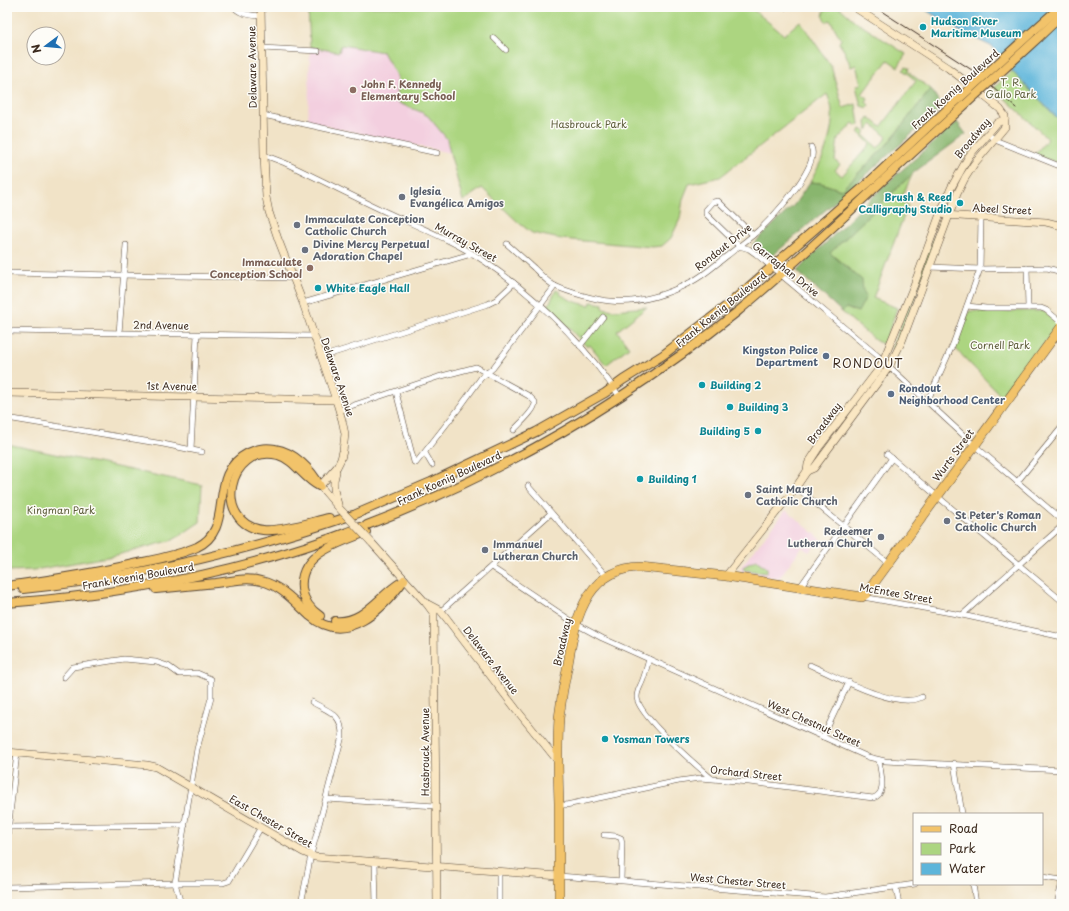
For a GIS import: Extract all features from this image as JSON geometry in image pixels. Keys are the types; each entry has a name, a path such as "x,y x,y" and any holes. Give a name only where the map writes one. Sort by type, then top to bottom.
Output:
{"highway":[{"name":"Wurts Street","path":"862,597 866,594 1062,326"},
{"name":"Broadway","path":"559,904 559,805 557,760 562,696 576,624 589,594 599,582 620,570 631,567 726,576"},
{"name":"McEntee Street","path":"726,576 862,597"}],"main road":[{"path":"1035,35 1060,7"},
{"path":"1035,35 1062,16"},
{"name":"Frank Koenig Boulevard","path":"7,603 105,593 184,579 248,564 366,529 515,459 620,397 693,346 738,311 780,274 1035,35"},
{"name":"Frank Koenig Boulevard","path":"7,591 103,579 188,563 270,542 355,513 432,482 509,446 562,418 663,355 729,304 868,183 931,131"},
{"path":"7,586 59,579 117,568 165,557 197,546 210,537 216,527 220,514 222,490 226,476 230,469 245,455 258,449 271,448 290,454 301,462 314,476 320,486"},
{"path":"320,486 309,480 288,460 277,455 265,454 249,460 240,468 233,479 231,497 234,508 241,519 251,526 262,530 285,528 355,513"},
{"path":"366,529 320,552 308,564 304,570 302,584 304,596 310,608 319,616 330,620 342,622 351,620 364,613 390,589 404,580"},
{"path":"105,593 254,580 268,583 282,590 316,620 328,626 342,627 353,626 363,621 394,594 404,580"}],"street":[{"path":"234,7 238,11 248,15 261,16"},
{"name":"Delaware Avenue","path":"260,7 264,155 268,212 303,303 340,410 342,420 344,442 341,459 337,467 320,486 404,580 426,602 441,612 557,760"},
{"path":"854,7 948,68 1000,109 1005,119"},
{"path":"494,38 506,50"},
{"path":"262,48 318,51"},
{"path":"263,115 437,153"},
{"name":"Broadway","path":"726,576 796,487 807,471 808,464 819,447 879,369 951,188 964,164 997,123 1005,119 1005,128 974,164 965,178 948,216 902,341 889,367 814,468 807,471"},
{"path":"988,134 995,140 1062,167"},
{"name":"Rondout Drive","path":"507,244 555,286 579,294 611,301 632,301 652,298 670,292 702,276 759,230 784,204 802,179 813,157 813,150 811,147"},
{"name":"Murray Street","path":"264,155 303,171 428,231 483,260 514,282 560,324 580,346 620,397"},
{"name":"Garraghan Drive","path":"753,235 718,201 713,202 706,210 706,214 739,246 749,250 772,267 883,361 974,445 1062,519"},
{"name":"Abeel Street","path":"940,214 948,216 1046,222 1062,226"},
{"path":"928,402 953,344 980,269 981,218"},
{"path":"119,333 126,245"},
{"path":"303,303 471,254"},
{"path":"929,267 980,269 1047,268 1062,272"},
{"path":"1027,268 1028,308"},
{"path":"7,273 294,278"},
{"path":"321,357 488,304 496,300 514,282"},
{"path":"396,392 414,462 416,463 481,378 493,368 555,286"},
{"path":"967,306 986,308 1041,308 1046,310 1062,323"},
{"path":"580,346 603,317"},
{"name":"2nd Avenue","path":"7,331 314,336"},
{"path":"191,449 196,335"},
{"path":"340,410 473,367 488,372 529,396 536,403 532,410 514,430"},
{"name":"1st Avenue","path":"7,393 336,400"},
{"path":"7,418 202,452"},
{"path":"1017,482 1062,427"},
{"path":"425,453 432,465"},
{"path":"887,454 1062,601"},
{"path":"800,587 892,458"},
{"path":"337,467 333,486 340,508"},
{"path":"528,486 607,577"},
{"path":"796,487 888,563"},
{"path":"441,612 551,513"},
{"path":"962,615 1062,526"},
{"name":"West Chestnut Street","path":"491,567 576,624 602,638 868,757 879,760 1062,770"},
{"name":"McEntee Street","path":"862,597 962,615 1062,637"},
{"name":"Hasbrouck Avenue","path":"426,602 434,614 437,904"},
{"path":"64,677 73,667 124,659 156,662 168,666 179,674 196,673 211,679 211,698 197,749 192,787 175,883 181,904"},
{"path":"649,659 638,691 638,703 651,720 685,755 711,778"},
{"path":"810,665 879,696 894,699 917,700 922,697"},
{"path":"823,737 849,682"},
{"path":"301,904 311,855 342,736 340,720 336,716 312,702"},
{"name":"East Chester Street","path":"7,752 147,765 163,771 311,855 327,859 559,876"},
{"path":"7,840 17,753"},
{"name":"Orchard Street","path":"559,805 700,778 711,778 873,798 879,796 882,791 879,760"},
{"path":"954,763 962,813"},
{"path":"326,799 436,806"},
{"path":"8,827 185,825"},
{"path":"7,887 223,883 229,881 261,827"},
{"path":"604,836 616,836 620,838 622,843 621,880"},
{"path":"375,862 376,904"},
{"path":"499,871 499,904"},
{"name":"West Chester Street","path":"559,876 825,897 913,884"},
{"path":"1043,877 1062,881 1057,904"},
{"path":"973,885 976,904"},
{"path":"896,888 899,904"}],"shaded area":[{"name":"John F. Kennedy Elementary School","path":"341,45 383,52 397,77 396,102 428,116 447,139 450,153 308,122 310,47 339,52"},
{"path":"786,510 827,544 824,547 817,543 809,552 802,547 779,578 742,572 740,568"}],"green space":[{"name":"Hasbrouck Park","path":"308,7 750,7 784,35 800,21 831,66 843,108 856,104 859,124 857,126 853,123 838,139 835,160 840,165 835,170 842,176 870,144 858,132 861,129 866,132 863,135 878,148 887,137 872,124 867,130 866,122 869,117 881,127 916,81 903,70 906,67 909,68 908,72 931,89 885,147 841,190 821,183 810,182 822,158 831,130 832,110 827,94 720,177 689,184 683,199 680,219 671,238 662,246 652,247 561,239 532,233 519,223 482,188 463,201 447,139 428,116 396,102 397,77 383,52 341,45 339,52 310,47"},
{"path":"826,7 839,7 856,22 906,54 898,67 888,60 862,94 868,98 866,102 869,105 867,108 861,106 856,86 861,84 856,65 851,67 845,52 839,43 841,39 830,20 826,22 823,17"},
{"name":"T. R. Gallo Park","path":"1012,71 1062,123 1062,164 1034,155 1048,139 994,88"},
{"path":"931,89 942,107 857,183 772,256 767,256 753,247 753,244 794,205 810,182 821,183 841,190 885,147"},
{"path":"957,122 966,134 913,173 830,253 862,280 863,291 866,297 858,312 846,308 842,312 797,271 886,184"},
{"path":"913,173 900,201 908,205 873,298 897,308 885,343 883,344 876,341 842,312 846,308 853,311 866,297 830,253"},
{"path":"940,221 943,223 895,349 892,348"},
{"path":"556,290 560,291 560,294 563,296 582,304 590,305 591,302 603,304 603,308 613,310 647,307 617,331 629,347 606,365 590,345 587,347 548,306"},
{"name":"Cornell Park","path":"969,311 1043,311 1061,323 1002,397 955,348"},
{"name":"Kingman Park","path":"7,444 202,485 200,522 173,540 113,556 34,570 7,571"},
{"path":"756,560 767,568 767,573 744,570 743,567"}],"water":[{"path":"921,7 1062,7 1062,123 1012,71 991,46 959,31"}],"tram line":[{"path":"782,7 785,10"},
{"path":"875,7 975,72 1016,108"}],"place":[{"name":"Hudson River Maritime Museum","path":"923,27"},
{"name":"John F. Kennedy Elementary School","path":"353,90"},
{"name":"Iglesia Evangélica Amigos","path":"402,197"},
{"name":"Brush & Reed Calligraphy Studio","path":"960,203"},
{"name":"Immaculate Conception Catholic Church","path":"297,225"},
{"name":"Divine Mercy Perpetual Adoration Chapel","path":"305,250"},
{"name":"Immaculate Conception School","path":"310,268"},
{"name":"White Eagle Hall","path":"318,288"},
{"name":"Kingston Police Department","path":"826,356"},
{"name":"Building 2","path":"702,385"},
{"name":"Rondout Neighborhood Center","path":"891,394"},
{"name":"Building 3","path":"730,407"},
{"name":"Building 5","path":"758,431"},
{"name":"Building 1","path":"640,479"},
{"name":"Saint Mary Catholic Church","path":"748,495"},
{"name":"St Peter's Roman Catholic Church","path":"947,521"},
{"name":"Redeemer Lutheran Church","path":"881,537"},
{"name":"Immanuel Lutheran Church","path":"485,550"},
{"name":"Yosman Towers","path":"605,739"}],"district":[{"name":"RONDOUT","path":"868,364"}]}
